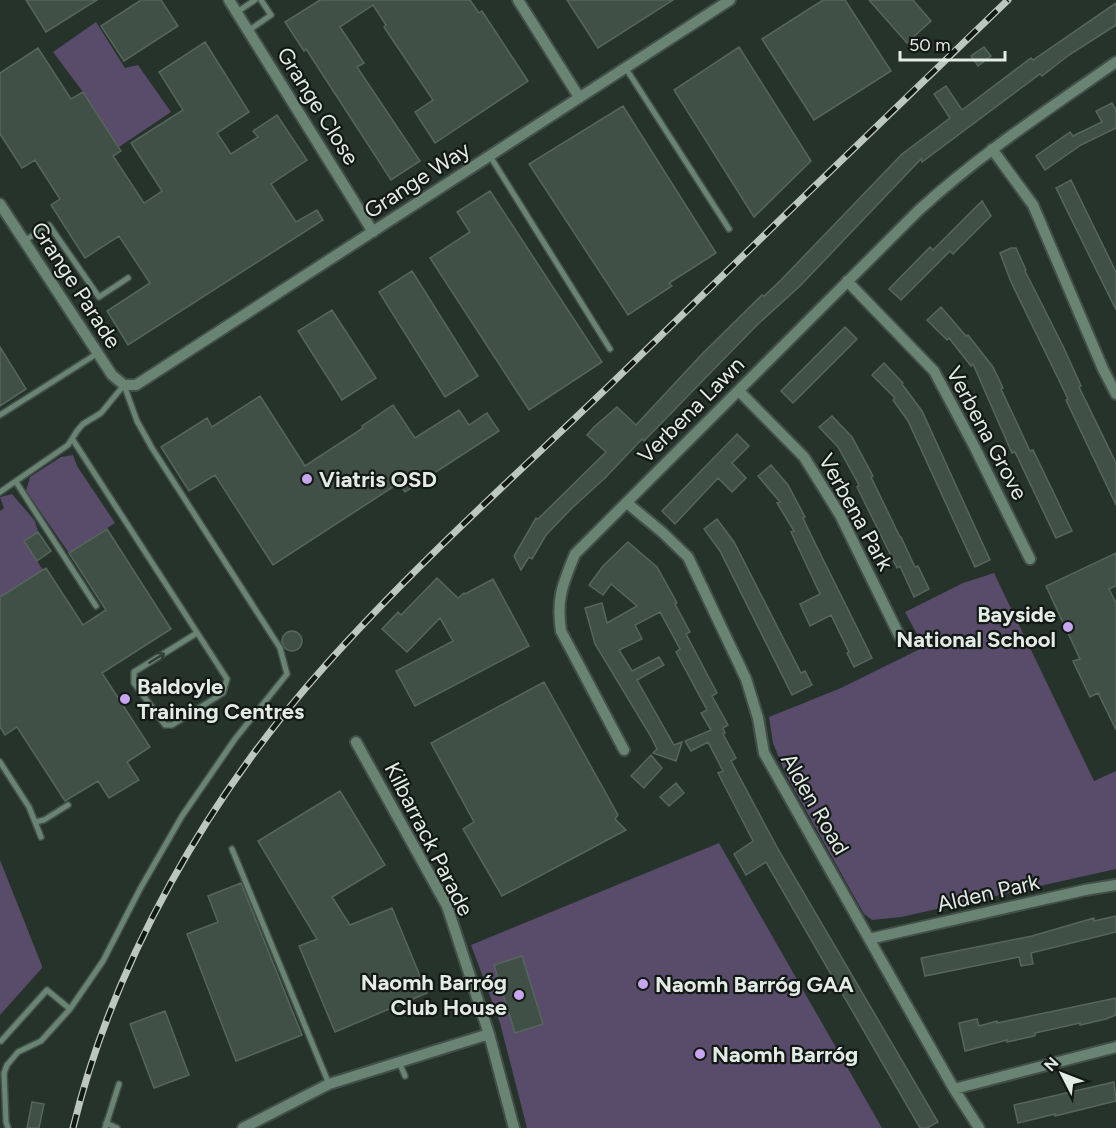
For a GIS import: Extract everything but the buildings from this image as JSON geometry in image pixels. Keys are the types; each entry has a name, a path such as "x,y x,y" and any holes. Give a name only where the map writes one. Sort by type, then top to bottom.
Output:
{"street":[{"name":"Grange Close","path":"229,0 374,232"},
{"path":"518,0 579,97"},
{"name":"Grange Way","path":"124,385 136,385 153,376 730,0"},
{"name":"Verbena Lawn","path":"624,750 561,631 558,610 560,593 575,554 847,281 954,178 1116,62"},
{"path":"992,149 1033,205 1103,369 1116,394"},
{"name":"Grange Parade","path":"0,204 112,375 124,385"},
{"name":"Verbena Grove","path":"847,281 934,371 1030,559"},
{"name":"Verbena Park","path":"739,390 804,457 840,515 900,637"},
{"name":"Alden Road","path":"627,503 688,557 747,679 758,718 764,753 954,1089 979,1128"},
{"name":"Kilbarrack Parade","path":"356,742 447,906 489,1034 514,1128"},
{"name":"Alden Park","path":"869,939 1116,885"},
{"path":"243,1128 329,1084 489,1034"},
{"path":"954,1089 1116,1047"}],"lane":[{"path":"237,12 255,0"},
{"path":"249,31 271,15 261,0"},
{"path":"625,67 729,229"},
{"path":"490,156 610,349"},
{"path":"24,241 49,225 99,297 128,278"},
{"path":"0,415 98,353"},
{"path":"0,492 54,456 73,440 83,424 101,413 124,385"},
{"path":"8,1128 4,1073 7,1065 18,1052 41,1041 70,1009 103,961 140,889 182,816 235,739 287,674 280,648 152,448 137,421 124,385"},
{"path":"73,440 227,679 223,693 172,725 165,725 134,683 134,672 197,633"},
{"path":"16,482 96,606"},
{"path":"0,762 29,807 41,837"},
{"path":"35,822 44,820 68,806"},
{"path":"232,849 329,1084"},
{"path":"2,1041 47,990 70,1009"},
{"path":"399,1062 405,1076"},
{"path":"117,1128 106,1125 119,1084"}],"shaded area":[{"path":"96,22 125,68 138,65 171,112 119,147 83,92 53,52"},
{"path":"73,455 77,466 115,523 69,553 26,491 30,477 61,457"},
{"path":"12,494 35,521 38,532 24,541 43,570 0,597 0,511 4,508 0,497"},
{"path":"994,573 1094,781 1116,771 1116,869 901,917 872,920 864,914 786,775 773,743 769,717 841,688 924,647 905,612 963,583"},
{"name":"Naomh Barróg GAA","path":"719,843 882,1128 527,1128 500,1023 471,945"},
{"path":"0,860 42,968 0,1015"}],"railway":[{"path":"73,1128 91,1065 113,1003 140,942 205,825 242,770 282,717 324,667 428,558 1008,0"}],"place":[{"name":"Viatris OSD","path":"307,479"},
{"name":"Bayside National School","path":"1068,627"},
{"name":"Baldoyle Training Centres","path":"125,699"},
{"name":"Naomh Barróg GAA","path":"643,984"},
{"name":"Naomh Barróg Club House","path":"519,995"},
{"name":"Naomh Barróg","path":"700,1054"}]}
